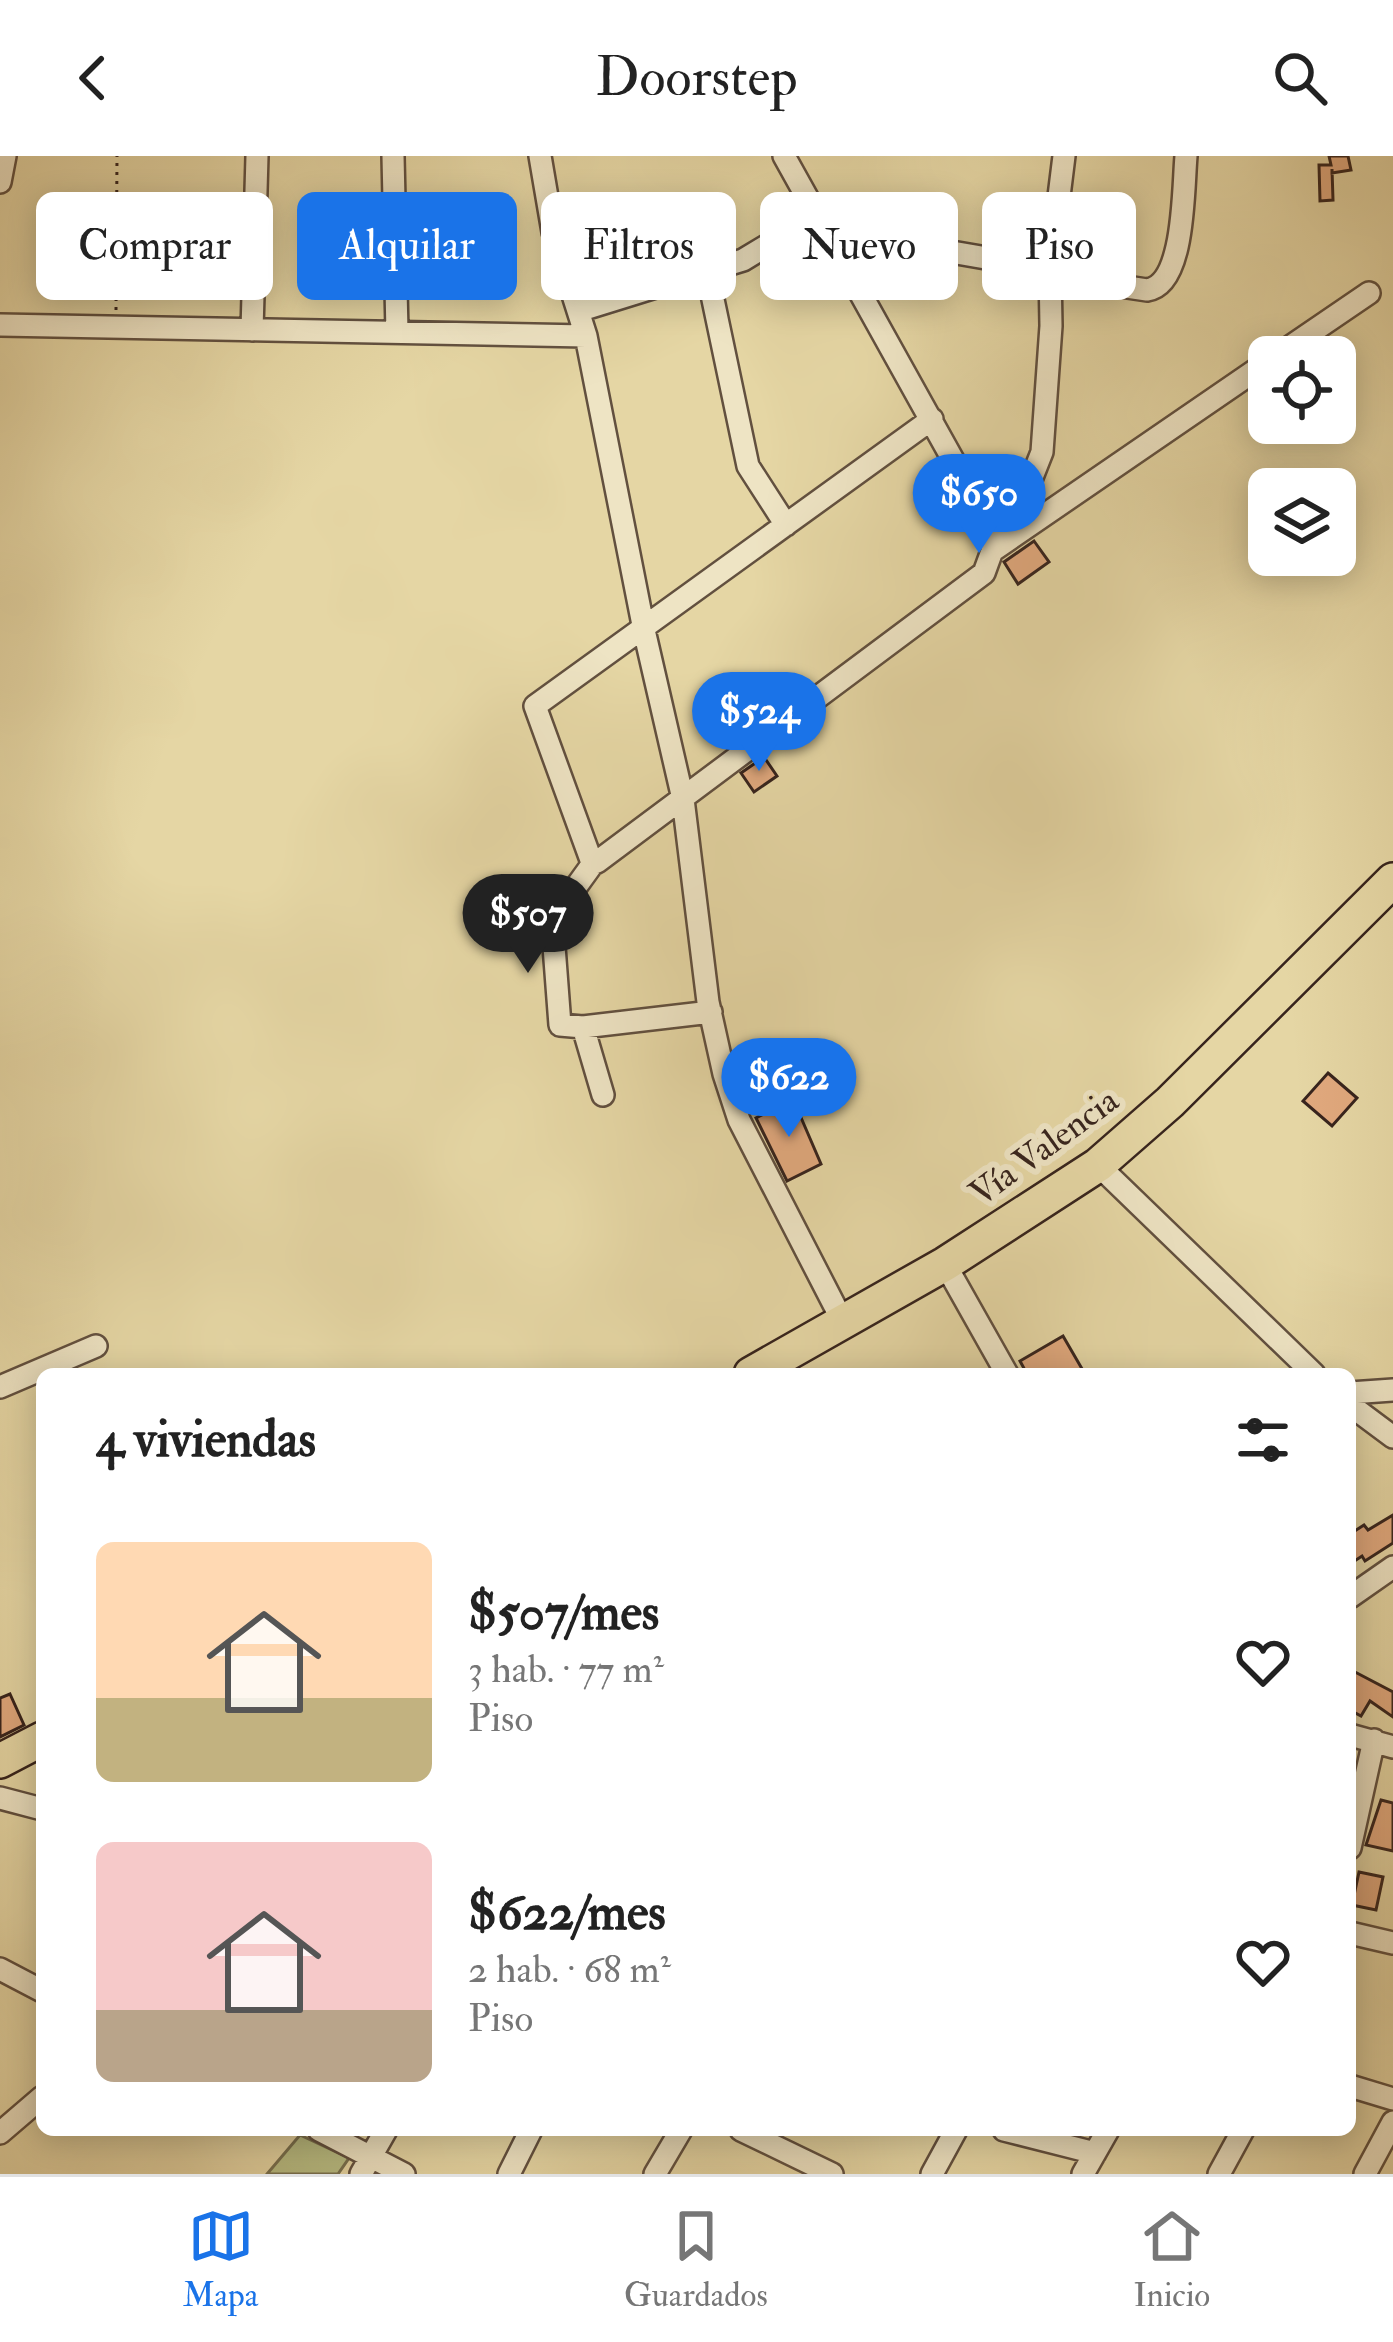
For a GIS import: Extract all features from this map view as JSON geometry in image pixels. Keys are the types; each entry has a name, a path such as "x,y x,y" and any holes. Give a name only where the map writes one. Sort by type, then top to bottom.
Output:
{"highway":[{"name":"Vía Valencia","path":"762,1368 945,1264 1098,1165 1170,1102 1393,880"},
{"path":"0,1761 36,1742"}],"street":[{"path":"0,182 5,156"},
{"path":"253,330 257,156"},
{"path":"393,156 397,332"},
{"path":"540,156 553,232 586,336 683,799 711,1012 739,1120 843,1322"},
{"path":"784,156 803,192"},
{"path":"1060,192 1064,156"},
{"path":"1136,288 1157,289 1167,280 1176,252 1186,156"},
{"path":"1306,336 1369,293"},
{"path":"578,310 611,300"},
{"path":"713,300 748,466 786,525"},
{"path":"864,300 932,419 992,541"},
{"path":"1033,523 1050,356 1050,300"},
{"path":"0,325 586,336"},
{"path":"992,541 1033,523 1248,375"},
{"path":"594,862 534,710 932,419"},
{"path":"711,1012 583,1027 560,1025 552,920 594,862 984,573 992,541 1028,485 1042,452"},
{"path":"583,1027 603,1095"},
{"path":"1098,1165 1308,1368"},
{"path":"945,1264 1004,1368"},
{"path":"44,1368 96,1346"},
{"path":"0,1387 36,1372"},
{"path":"1356,1393 1393,1390"},
{"path":"1356,1409 1393,1437"},
{"path":"1356,1593 1393,1568"},
{"path":"1356,1829 1383,1744"},
{"path":"0,1798 36,1807"},
{"path":"1356,1934 1393,1943"},
{"path":"0,1970 36,1987"},
{"path":"1356,2088 1393,2099"},
{"path":"0,2132 36,2102"},
{"path":"1365,2174 1393,2122"},
{"path":"328,2136 367,2165 404,2174"},
{"path":"367,2165 383,2136"},
{"path":"508,2174 528,2136"},
{"path":"655,2174 677,2136"},
{"path":"751,2136 799,2166 832,2174"},
{"path":"932,2174 953,2136"},
{"path":"1028,2136 1095,2153"},
{"path":"1083,2174 1105,2136"},
{"path":"1219,2174 1240,2136"}],"path":[{"path":"116,327 117,156"}],"green space":[{"path":"299,2136 349,2158 338,2174 267,2174"}],"building":[{"path":"1329,156 1348,156 1351,170 1332,173 1333,200 1320,201 1319,165 1331,165"},
{"path":"1034,541 1049,562 1018,584 1004,562"},
{"path":"764,757 777,776 754,792 741,773"},
{"path":"1328,1073 1357,1098 1332,1126 1303,1101"},
{"path":"793,1099 821,1164 787,1181 756,1118"},
{"path":"1063,1336 1082,1368 1024,1368 1020,1361"},
{"path":"1393,1515 1393,1543 1365,1561 1362,1556 1356,1560 1356,1530 1364,1525 1368,1530"},
{"path":"1356,1673 1393,1692 1393,1717 1370,1701 1361,1716 1356,1713"},
{"path":"10,1694 24,1725 0,1737 0,1698"},
{"path":"1381,1800 1393,1803 1393,1851 1366,1845"},
{"path":"1359,1872 1383,1877 1376,1910 1356,1906"}]}
